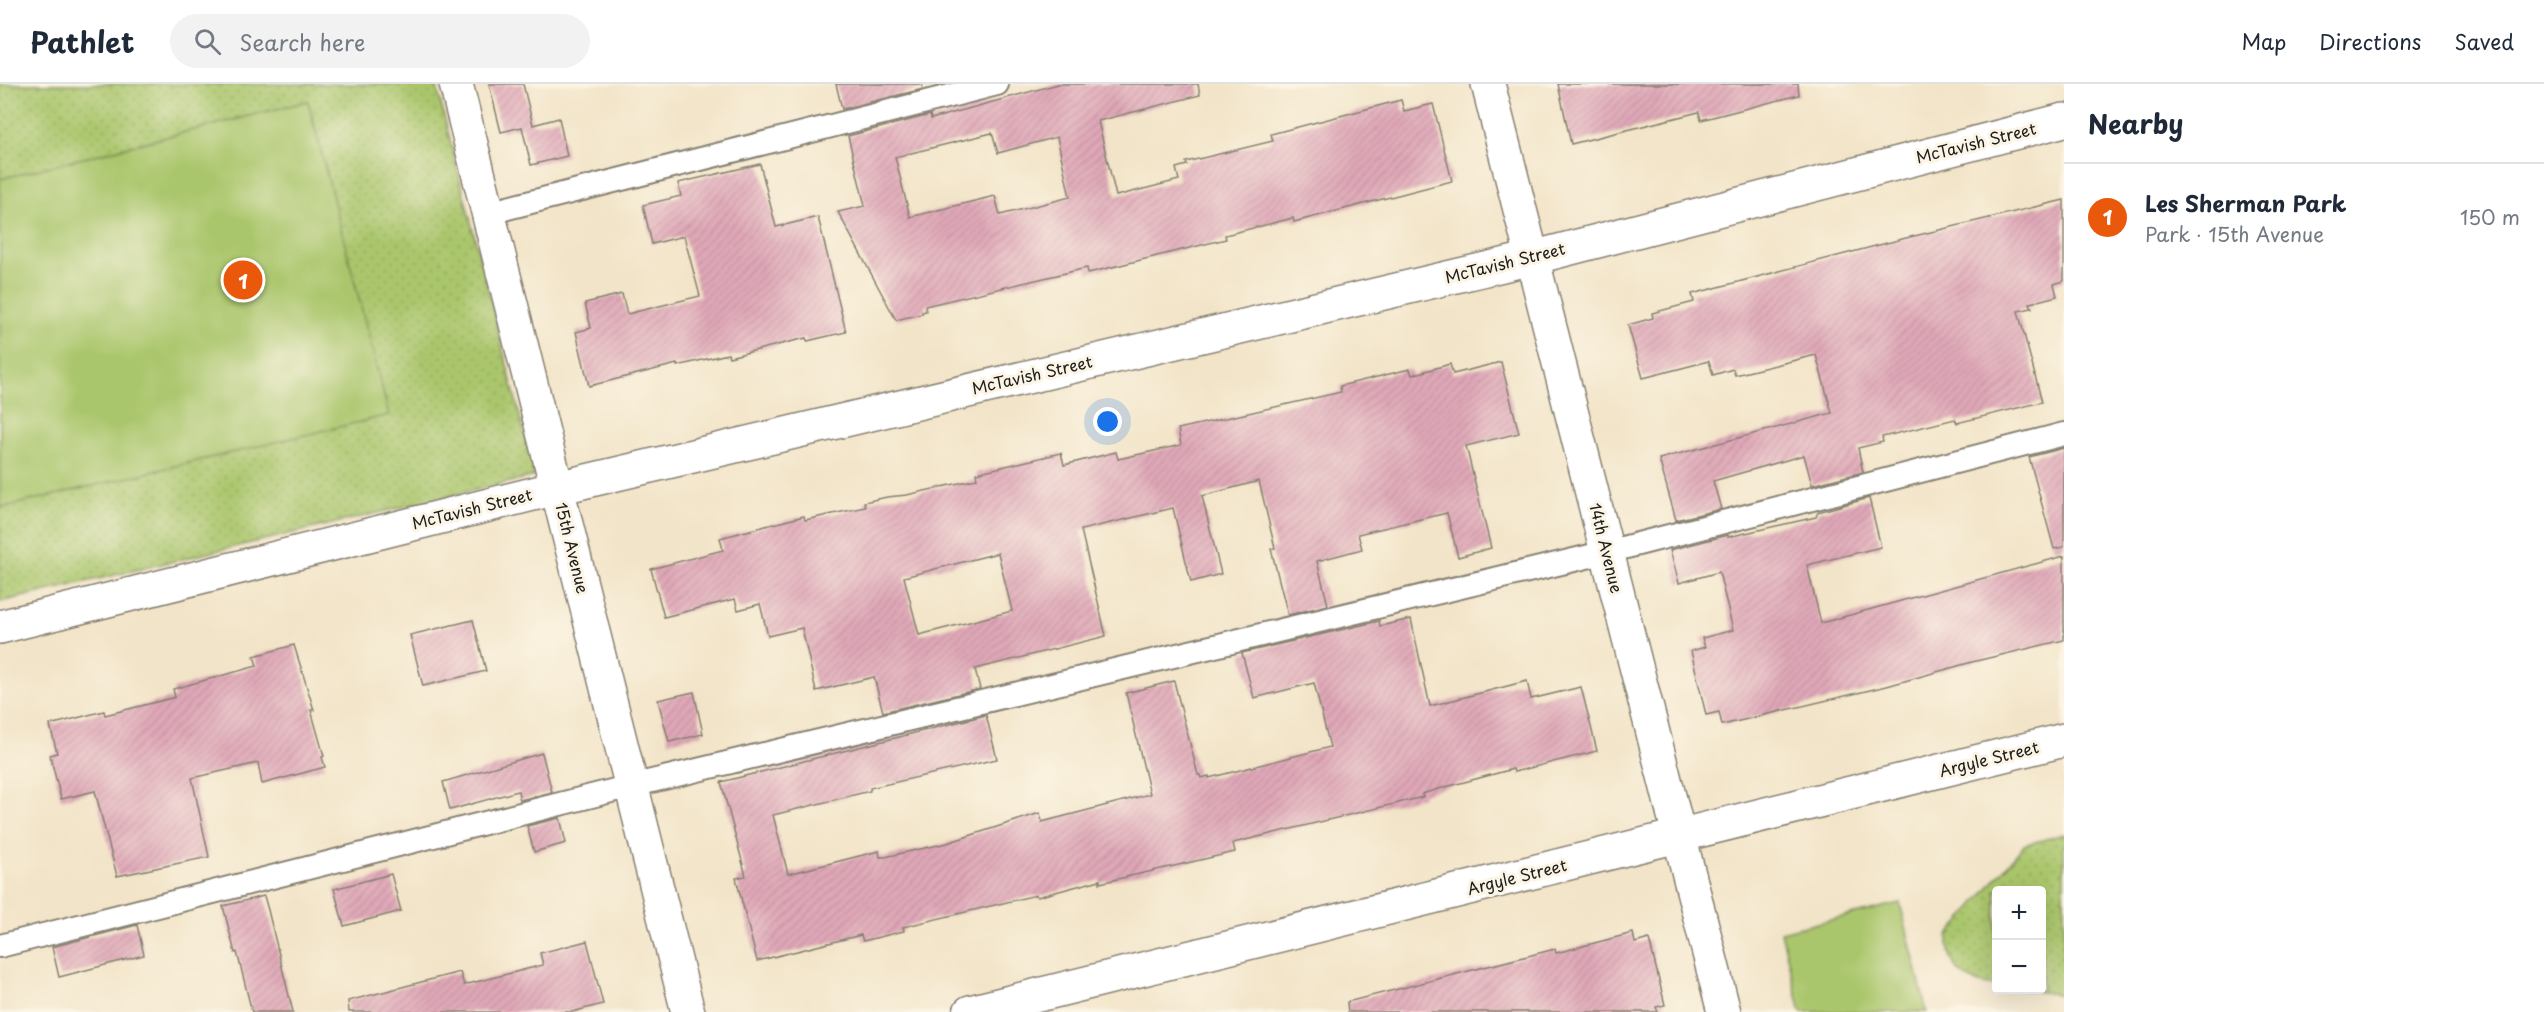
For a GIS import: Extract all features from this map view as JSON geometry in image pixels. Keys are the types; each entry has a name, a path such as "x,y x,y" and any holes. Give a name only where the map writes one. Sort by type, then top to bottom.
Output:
{"street":[{"name":"15th Avenue","path":"456,84 688,1012"},
{"name":"14th Avenue","path":"1488,84 1724,1012"},
{"name":"McTavish Street","path":"0,627 557,488 1532,258 2064,120"},
{"name":"Argyle Street","path":"970,1012 2064,740"}],"lane":[{"path":"488,213 997,84"},
{"path":"0,946 631,786 1607,552 2064,434"}],"green space":[{"path":"0,84 436,84 535,476 0,602"},
{"path":"308,101 389,415 0,508 0,179"},
{"path":"2064,834 2064,995 2046,993 2046,886 1992,886 1992,985 1967,978 1955,966 1951,957 1948,936 2024,845"},
{"path":"1900,903 1927,1012 1801,1012 1781,932"}],"building":[{"path":"489,84 523,84 533,125 559,118 567,156 531,165 522,127 501,132"},
{"path":"836,84 922,84 923,89 842,109"},
{"path":"1058,84 1198,84 1200,95 1098,121 1116,196 1179,180 1176,168 1187,165 1186,162 1273,141 1271,134 1401,100 1404,111 1433,104 1452,181 1294,222 1293,218 1225,235 1226,239 1088,273 1087,268 925,306 926,311 922,314 896,320 838,212 865,206 848,136 930,115 931,119","holes":["992,133 998,153 1057,137 1070,197 1000,215 995,196 910,217 895,157"]},
{"path":"1558,84 1798,84 1799,95 1701,120 1699,112 1571,144"},
{"path":"760,164 776,227 818,217 846,332 807,341 806,338 729,357 728,354 677,366 677,364 589,386 576,332 591,328 585,303 622,294 627,314 700,296 684,236 652,244 643,205 681,196 678,183"},
{"path":"2064,200 2064,281 2054,284 2057,296 2030,303 2032,308 2018,311 2042,402 1957,423 1955,419 1882,437 1883,442 1858,448 1863,472 1812,485 1804,455 1713,481 1721,509 1676,520 1659,459 1832,413 1816,355 1735,375 1733,369 1713,375 1709,361 1643,378 1628,325 1653,318 1652,313 1694,302 1692,294 1906,238"},
{"path":"1501,362 1519,433 1466,446 1491,548 1458,557 1447,513 1358,534 1362,549 1317,561 1328,605 1288,615 1271,549 1275,548 1259,481 1202,496 1221,574 1191,582 1173,508 1081,530 1106,636 975,669 980,689 883,712 874,677 816,691 802,628 768,636 760,604 738,610 735,599 664,617 651,569 723,550 720,538 804,516 805,520 865,507 864,502 977,479 976,473 1061,453 1064,465 1116,452 1118,459 1181,445 1178,429 1341,392 1340,386 1410,369 1412,375 1450,364 1453,374","holes":["998,553 1012,611 919,635 904,577"]},
{"path":"2064,448 2064,547 2054,549 2029,457"},
{"path":"1869,498 1881,547 1807,565 1821,623 2064,556 2064,640 1972,662 1887,686 1722,725 1719,712 1706,715 1691,651 1705,647 1702,638 1733,630 1719,572 1679,583 1670,550 1728,535 1728,537 1816,517 1818,512"},
{"path":"1411,619 1430,706 1527,681 1531,699 1581,687 1597,751 1514,772 1513,769 1422,794 1423,797 1233,843 1235,852 1100,883 1100,880 1037,897 1036,895 903,927 904,931 863,941 861,935 757,961 736,878 746,876 721,782 986,715 997,759 870,788 870,791 773,815 788,874 879,851 880,857 885,857 947,843 1040,813 1042,822 1150,794 1126,693 1174,681 1198,775 1201,778 1209,776 1209,778 1330,747 1314,683 1254,698 1242,653 1379,621 1380,626"},
{"path":"473,620 486,671 423,686 410,635"},
{"path":"294,645 314,710 311,710 325,767 262,784 258,763 192,778 209,857 117,876 95,791 61,799 50,755 57,753 50,725 104,711 105,715 172,698 175,697 173,689 257,666 254,656"},
{"path":"694,692 703,734 669,742 658,700"},
{"path":"542,753 552,792 520,800 518,791 450,810 443,782"},
{"path":"560,818 566,843 534,852 527,826"},
{"path":"391,874 401,911 344,926 334,889"},
{"path":"264,896 293,1012 252,1012 223,906"},
{"path":"137,925 144,955 59,977 52,947"},
{"path":"1633,933 1635,943 1649,939 1665,1005 1656,1007 1658,1012 1348,1012 1347,1002 1555,949 1556,953"},
{"path":"587,941 603,1004 572,1012 349,1012 348,1001 460,972 464,985 543,965 540,953"}],"place":[{"name":"Les Sherman Park","path":"243,280"}]}
